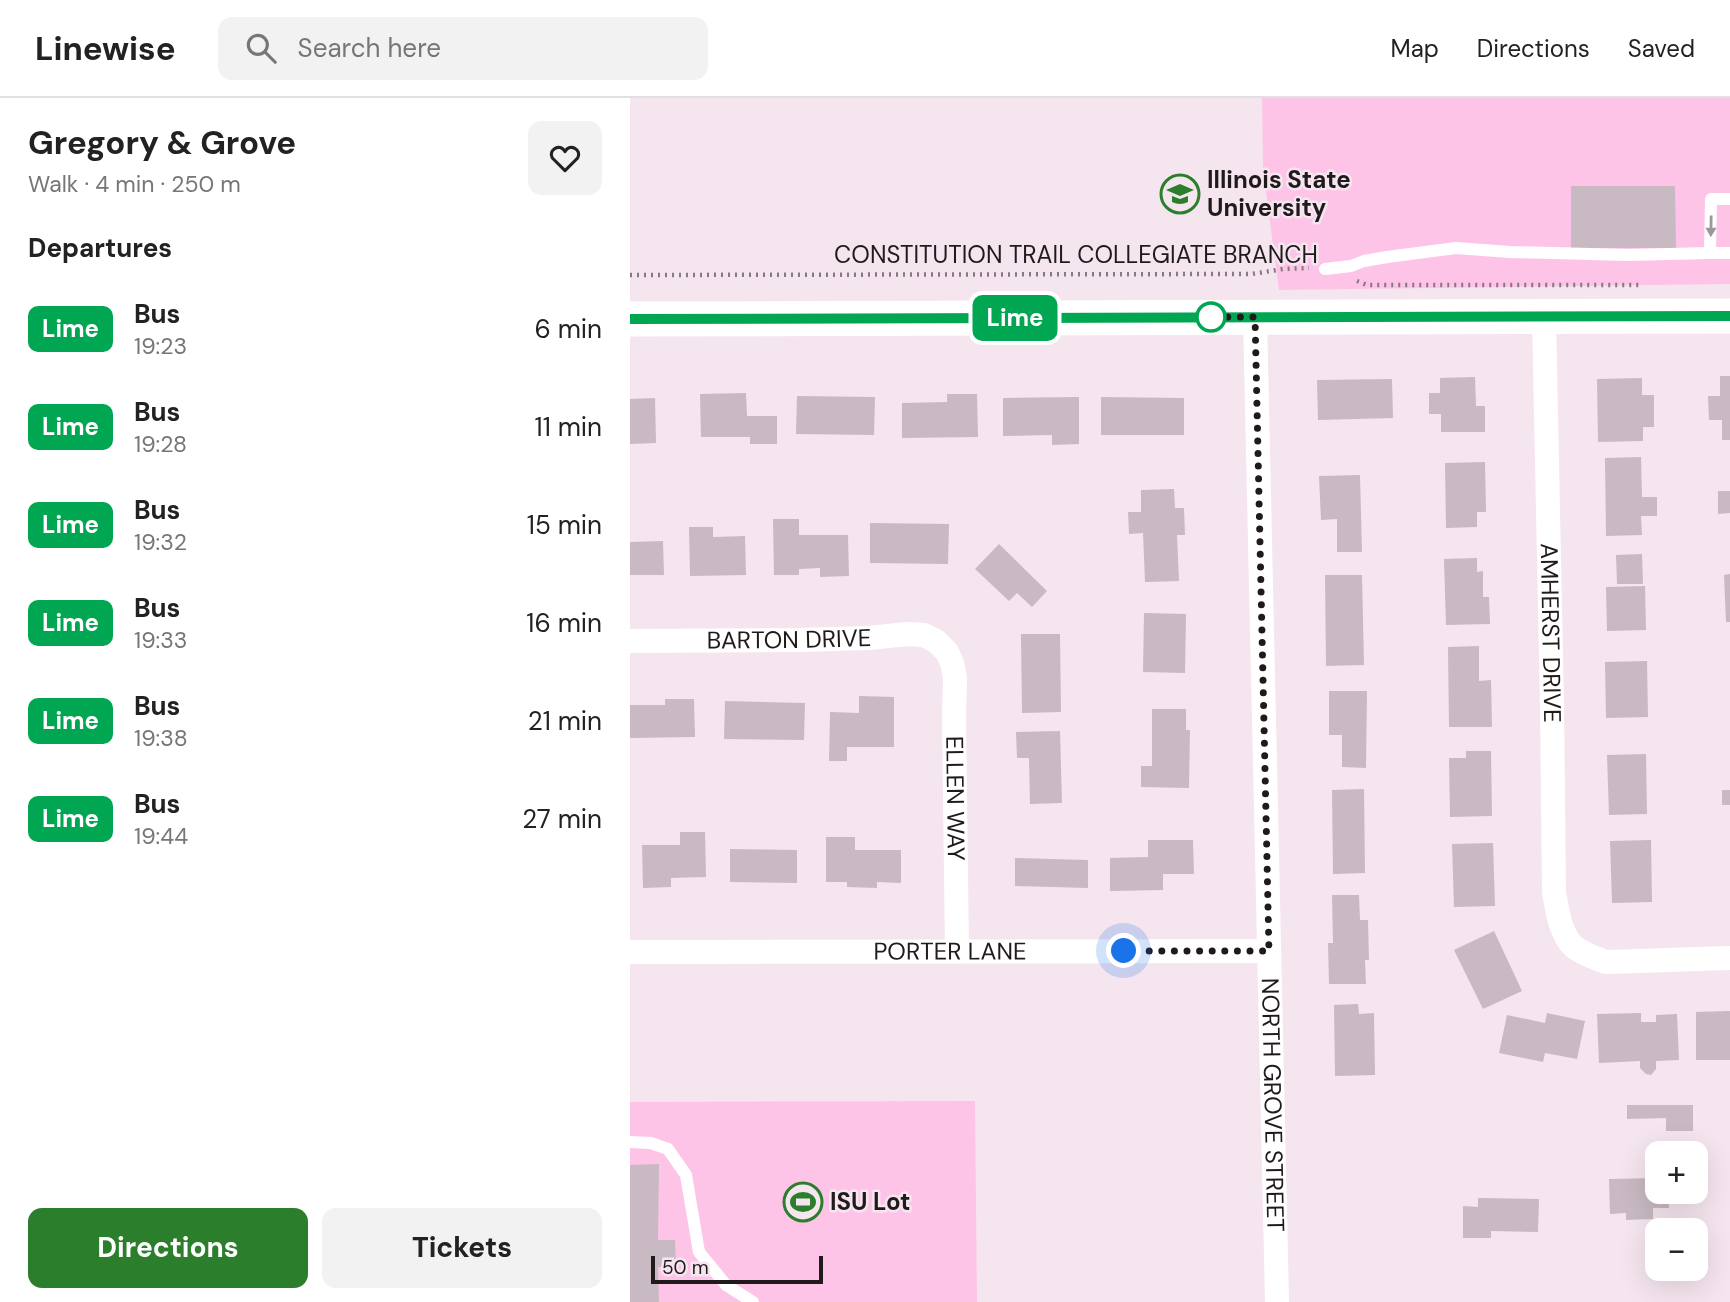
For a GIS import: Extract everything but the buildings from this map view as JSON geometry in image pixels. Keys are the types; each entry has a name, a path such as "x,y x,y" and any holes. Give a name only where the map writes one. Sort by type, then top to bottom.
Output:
{"main road":[{"path":"630,318 1730,316"}],"street":[{"name":"AMHERST DRIVE","path":"1544,316 1554,892 1557,912 1573,946 1606,962 1730,958"},
{"name":"NORTH GROVE STREET","path":"1255,317 1277,1302"},
{"name":"BARTON DRIVE","path":"630,641 799,640 908,634 924,635 943,648"},
{"name":"ELLEN WAY","path":"943,648 953,663 954,678 957,951"},
{"name":"PORTER LANE","path":"630,952 1269,951"}],"lane":[{"path":"1710,253 1711,199 1730,199"},
{"path":"1325,269 1456,248 1628,255 1730,253"},
{"path":"630,1142 651,1143 668,1149 686,1175 699,1252 726,1285 753,1302"}],"path":[{"name":"CONSTITUTION TRAIL COLLEGIATE BRANCH","path":"630,275 1252,274 1283,269 1325,269 1367,285 1646,285"}],"shaded area":[{"path":"1262,98 1730,98 1730,284 1279,290 1263,170"},
{"name":"ISU Lot","path":"975,1101 977,1302 630,1302 630,1102"}],"bus line":[{"name":"Lime","path":"630,319 1730,316"}],"place":[{"name":"Illinois State University","path":"1180,194"},
{"name":"ISU Lot","path":"803,1202"}],"route":[{"path":"1124,951 1269,951 1255,317 1201,317 1211,317"}]}
